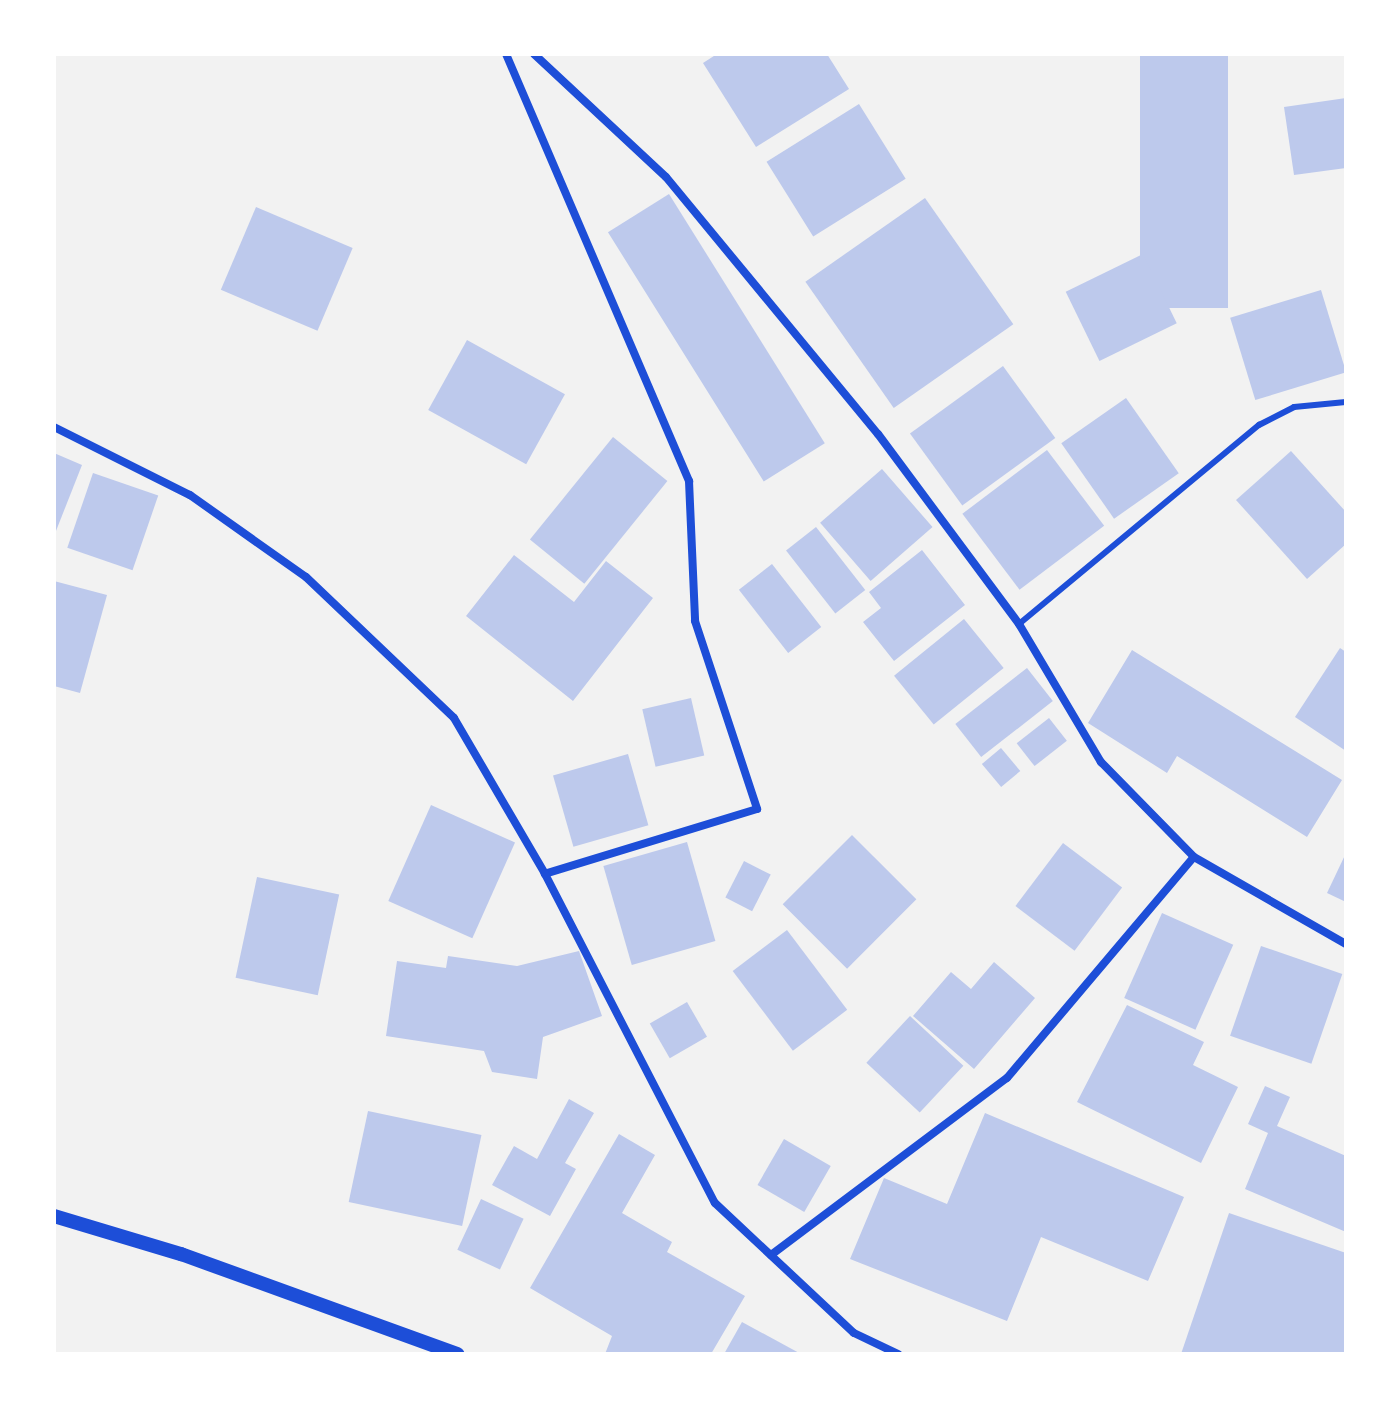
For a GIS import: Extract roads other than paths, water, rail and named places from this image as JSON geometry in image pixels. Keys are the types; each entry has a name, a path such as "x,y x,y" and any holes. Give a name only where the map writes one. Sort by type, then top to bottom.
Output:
{"street":[{"path":"506,54 689,481 695,621 757,809 545,874"},
{"path":"534,54 666,177 878,434 1019,624 1101,762 1194,857 1346,944"},
{"path":"54,427 190,495 306,577 454,718 545,874 715,1203 854,1333 898,1354"},
{"path":"771,1255 1007,1078 1194,857"},
{"path":"54,1216 458,1354"}],"lane":[{"path":"1019,624 1259,425 1294,407 1346,402"}]}
